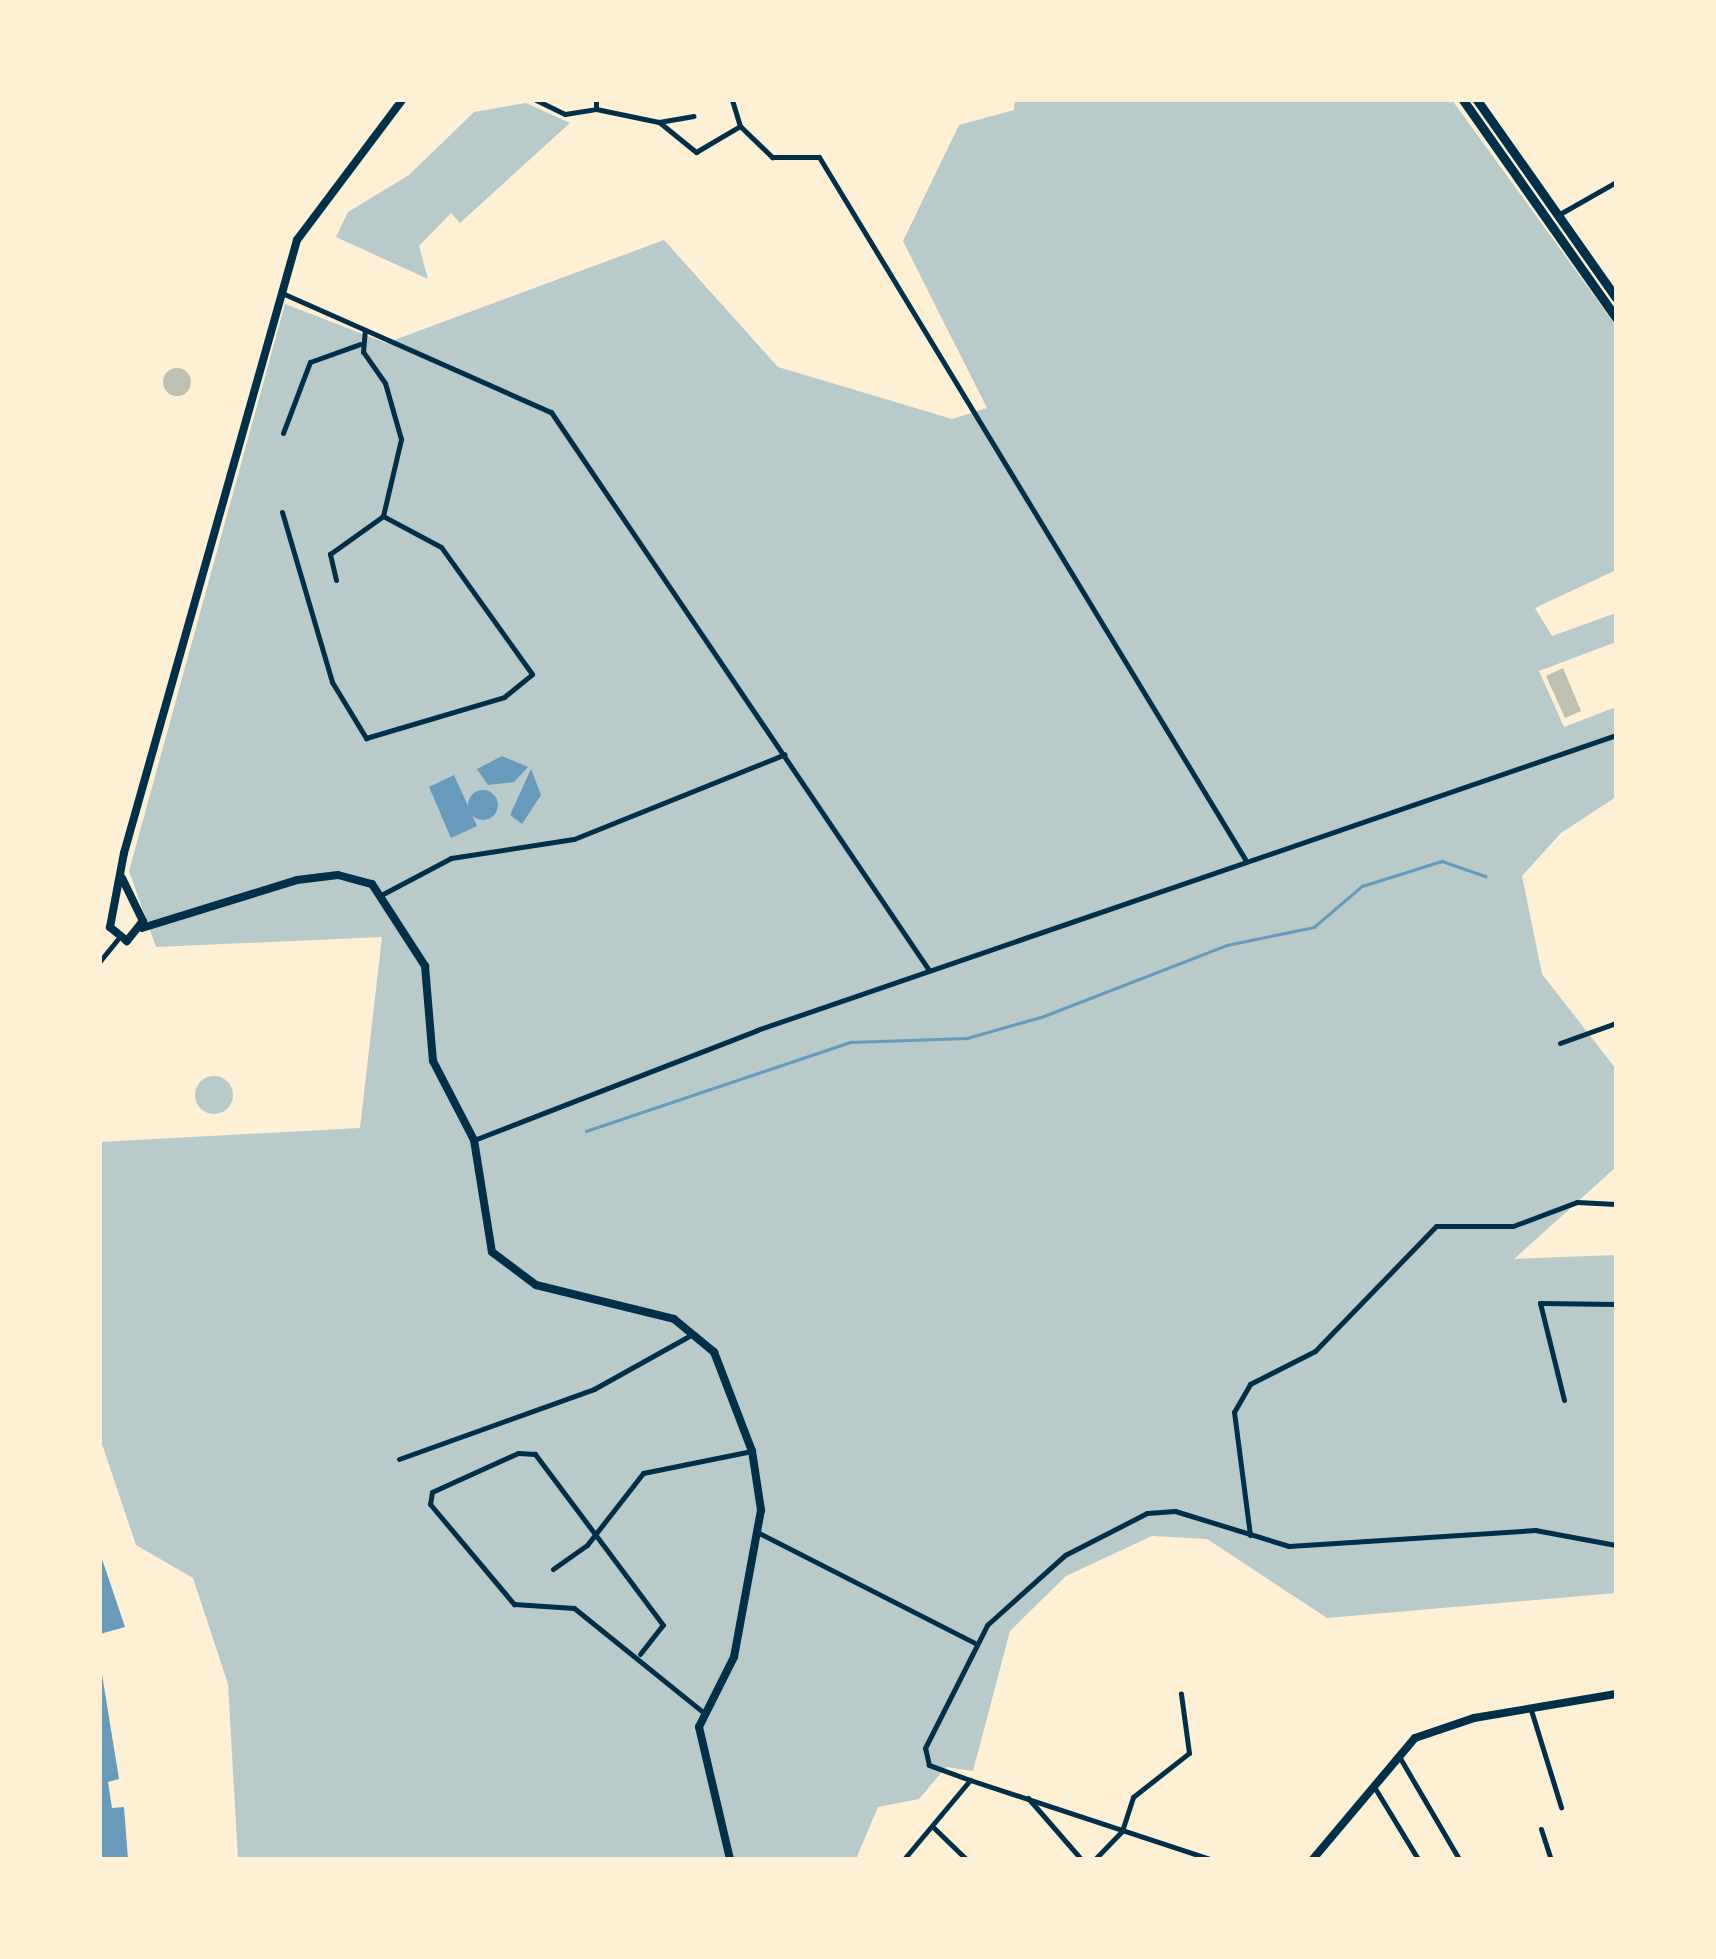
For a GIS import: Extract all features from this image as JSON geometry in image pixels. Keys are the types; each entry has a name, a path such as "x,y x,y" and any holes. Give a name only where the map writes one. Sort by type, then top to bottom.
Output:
{"main road":[{"path":"1463,100 1616,318"},
{"path":"1477,100 1616,298"}],"street":[{"path":"118,939 110,928 122,878 282,293 308,219 402,100"},
{"path":"536,100 566,114 596,110 659,122 694,116"},
{"path":"596,100 596,110"},
{"path":"732,100 740,126 772,157 819,158 1245,859"},
{"path":"659,122 696,152 740,126"},
{"path":"1558,215 1616,182"},
{"path":"282,293 550,412 929,970"},
{"path":"336,580 328,568 336,542 383,516 402,432 360,344 365,330"},
{"path":"282,433 310,362 360,344"},
{"path":"282,512 332,682 366,738 504,697 532,674 441,547 383,516"},
{"path":"474,1140 929,970 1245,859 1616,736"},
{"path":"383,894 452,858 574,840 785,754"},
{"path":"101,958 118,939 142,928 318,876 356,878 383,894 425,966 435,1069 474,1140 483,1232 510,1271 695,1332 721,1366 752,1451 757,1532 734,1658 704,1714 700,1744 730,1859"},
{"path":"122,878 142,928"},
{"path":"117,911 138,912"},
{"path":"1560,1043 1616,1023"},
{"path":"1250,1535 1234,1412 1241,1392 1314,1351 1436,1226 1513,1226 1577,1202 1616,1204"},
{"path":"1564,1400 1540,1303 1616,1304"},
{"path":"399,1460 594,1389 695,1332"},
{"path":"553,1570 596,1534 643,1473 752,1451"},
{"path":"640,1654 663,1625 596,1534 527,1452 429,1496 514,1604 574,1608 640,1654 704,1714"},
{"path":"1210,1859 929,1765 926,1748 977,1645 1014,1594 1121,1524 1175,1511 1289,1546 1550,1530 1616,1545"},
{"path":"757,1532 977,1645"},
{"path":"1095,1859 1122,1832 1133,1798 1193,1745 1181,1694"},
{"path":"1313,1859 1398,1756 1440,1727 1616,1694"},
{"path":"1531,1709 1561,1807"},
{"path":"1398,1756 1459,1859"},
{"path":"904,1859 970,1780"},
{"path":"1372,1784 1418,1859"},
{"path":"1028,1798 1081,1859"},
{"path":"932,1826 966,1859"},
{"path":"1541,1829 1552,1859"}],"shaded area":[{"path":"1015,100 1452,100 1616,326 1616,570 1535,608 1552,636 1616,613 1616,642 1539,671 1564,727 1616,707 1616,797 1561,833 1522,876 1542,974 1616,1069 1616,1167 1514,1259 1616,1255 1616,1593 1327,1618 1207,1539 1152,1536 1066,1576 1010,1631 973,1771 946,1767 919,1799 878,1807 856,1859 238,1859 228,1684 193,1578 136,1545 100,1438 100,1142 360,1128 382,937 156,947 129,871 285,304 386,343 664,240 778,367 952,419 987,408 903,241 959,125 1014,110"},
{"path":"526,103 570,123 460,223 451,213 419,246 428,279 336,237 348,212 409,175 474,112"},
{"path":"214,1076 228,1081 233,1095 228,1109 214,1114 200,1109 195,1095 200,1081"}],"water":[{"path":"502,756 528,767 514,782 488,785 477,769"},
{"path":"531,769 541,795 522,824 510,815"},
{"path":"454,775 477,826 451,838 429,787"},
{"path":"483,790 494,794 498,805 494,816 483,820 472,816 468,805 472,794"},
{"path":"100,1553 125,1627 100,1634"},
{"path":"100,1662 119,1779 108,1782 112,1808 124,1807 128,1859 100,1859"}],"building":[{"path":"177,368 187,372 191,382 187,392 177,396 167,392 163,382 167,372"},
{"path":"1563,668 1581,711 1565,718 1546,676"}],"waterway":[{"path":"586,1131 851,1042 967,1038 1044,1016 1227,945 1314,927 1362,886 1442,861 1485,876"}]}
